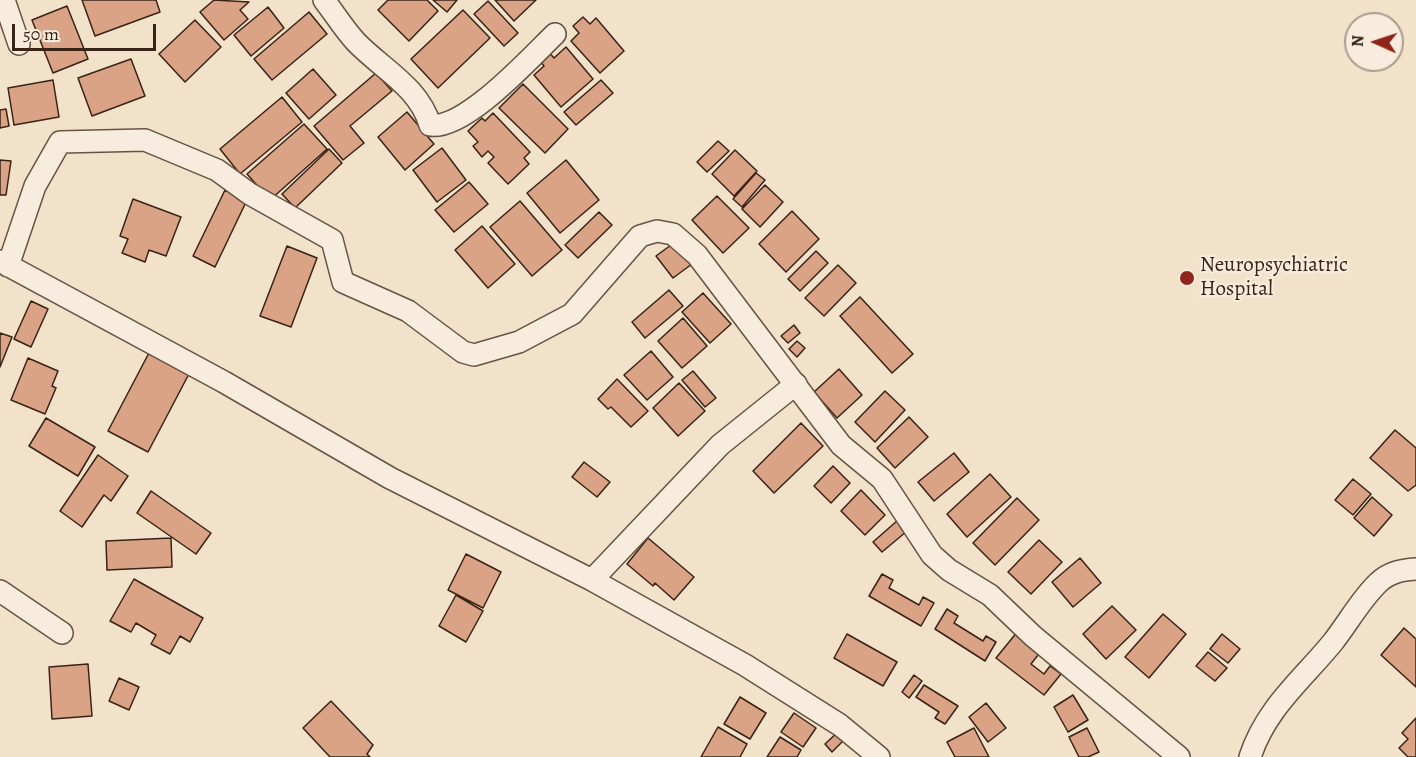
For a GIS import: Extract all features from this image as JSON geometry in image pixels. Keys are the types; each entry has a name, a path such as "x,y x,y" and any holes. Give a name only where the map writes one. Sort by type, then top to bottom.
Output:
{"street":[{"path":"4,0 19,44"},
{"path":"324,0 356,42 408,88 426,109 430,125 440,127 461,117 490,94 555,34"},
{"path":"879,757 840,725 796,694 592,580 390,478 224,382 4,264 38,179 60,142 146,141 217,170 260,201 332,240 343,282 408,311 463,352 474,355 519,342 556,325 572,314 640,236 657,231 673,234 697,255 841,445 882,479 932,555 949,570 990,596 1033,636 1179,757"},
{"path":"592,580 720,445 796,384"},
{"path":"1250,757 1263,724 1286,693 1332,644 1378,582 1399,570 1416,569"},
{"path":"0,591 62,633"}],"building":[{"path":"82,0 156,0 160,12 95,36"},
{"path":"214,0 249,2 240,10 248,19 224,40 200,12"},
{"path":"388,0 427,0 438,11 409,41 378,10"},
{"path":"433,0 457,0 447,12"},
{"path":"495,0 536,0 514,21"},
{"path":"488,1 518,33 504,46 474,14"},
{"path":"67,6 88,59 53,73 32,20"},
{"path":"268,7 284,28 251,56 234,35"},
{"path":"463,10 490,38 438,88 411,59"},
{"path":"309,12 327,34 272,80 254,59"},
{"path":"583,17 590,24 596,18 624,51 600,73 571,41 579,33 573,26"},
{"path":"195,20 221,47 185,82 159,54"},
{"path":"566,47 593,79 561,107 534,75 544,66 537,58 546,49 554,58"},
{"path":"131,59 145,96 92,116 78,78"},
{"path":"313,69 336,95 309,119 286,93"},
{"path":"376,73 392,91 350,126 364,143 343,160 314,126"},
{"path":"53,80 59,117 14,125 8,88"},
{"path":"601,80 613,93 576,125 564,112"},
{"path":"523,84 568,129 545,153 499,108"},
{"path":"282,97 302,122 240,174 220,149"},
{"path":"6,109 9,126 0,128 0,110"},
{"path":"407,112 434,144 405,170 378,137"},
{"path":"493,113 530,152 524,158 529,164 508,184 488,163 494,157 488,151 482,157 473,146 478,142 468,131 482,118 485,121"},
{"path":"304,124 327,149 270,200 247,174"},
{"path":"718,141 729,151 707,172 697,162"},
{"path":"442,148 466,180 437,202 413,170"},
{"path":"329,149 342,163 295,208 282,194"},
{"path":"735,150 757,171 734,196 712,174"},
{"path":"0,160 11,161 6,195 0,195"},
{"path":"566,160 599,200 560,233 527,193"},
{"path":"756,173 765,180 742,207 733,199"},
{"path":"469,182 488,204 454,232 435,210"},
{"path":"765,185 783,202 760,227 742,209"},
{"path":"225,190 247,200 215,267 193,256"},
{"path":"717,196 749,228 723,253 692,220"},
{"path":"133,199 181,217 166,256 149,250 145,262 122,253 128,239 120,236"},
{"path":"520,201 562,250 532,276 490,227"},
{"path":"792,211 819,239 786,272 759,244"},
{"path":"599,212 612,225 578,258 565,245"},
{"path":"482,226 515,264 488,288 455,250"},
{"path":"675,242 692,264 673,278 656,256"},
{"path":"287,246 317,258 291,327 260,316"},
{"path":"816,251 828,263 800,291 788,279"},
{"path":"838,265 856,283 824,316 805,298"},
{"path":"669,290 683,306 645,338 632,322"},
{"path":"703,293 731,324 710,343 682,312"},
{"path":"860,297 913,354 892,373 840,316"},
{"path":"31,301 48,309 31,347 14,339"},
{"path":"683,318 707,346 682,368 658,341"},
{"path":"794,325 800,333 788,343 781,336"},
{"path":"0,333 12,337 0,367"},
{"path":"797,341 805,348 797,357 789,349"},
{"path":"151,349 191,370 148,452 108,431"},
{"path":"651,351 673,377 647,400 624,375"},
{"path":"28,358 58,371 52,386 56,388 45,414 11,400"},
{"path":"839,369 862,395 837,418 814,392"},
{"path":"693,371 716,398 705,407 682,380"},
{"path":"617,379 648,411 631,427 611,407 608,409 598,399"},
{"path":"679,383 705,411 678,436 653,408"},
{"path":"885,391 905,410 875,442 855,422"},
{"path":"909,417 928,437 895,468 877,448"},
{"path":"46,418 95,447 78,476 29,446"},
{"path":"801,423 823,446 774,493 753,471"},
{"path":"1395,430 1416,448 1416,485 1408,491 1370,458"},
{"path":"954,453 969,472 934,501 918,482"},
{"path":"98,455 128,476 111,501 104,495 82,527 60,511"},
{"path":"584,462 610,482 597,497 572,477"},
{"path":"833,466 850,483 831,503 814,486"},
{"path":"990,474 1011,497 967,537 947,514"},
{"path":"1353,479 1371,494 1353,515 1335,500"},
{"path":"861,490 885,515 865,535 841,511"},
{"path":"151,491 211,533 196,554 137,513"},
{"path":"1372,497 1392,515 1374,536 1354,518"},
{"path":"1017,498 1039,520 995,565 973,543"},
{"path":"898,520 907,531 882,552 873,542"},
{"path":"171,538 172,567 107,570 106,541"},
{"path":"648,538 694,577 674,600 655,583 653,586 627,564"},
{"path":"1039,540 1062,562 1031,594 1008,572"},
{"path":"466,554 501,572 483,608 448,590"},
{"path":"1080,558 1101,583 1073,607 1052,582"},
{"path":"882,574 893,580 889,588 919,605 923,597 934,603 921,626 869,596"},
{"path":"134,579 203,618 190,642 180,636 170,654 151,644 156,635 136,623 131,632 110,621"},
{"path":"456,595 483,611 466,642 439,626"},
{"path":"1112,606 1136,630 1106,659 1083,634"},
{"path":"947,609 958,616 954,623 983,641 986,636 996,642 985,661 935,629"},
{"path":"1163,614 1186,634 1149,678 1125,657"},
{"path":"1404,628 1416,639 1416,687 1381,655"},
{"path":"1018,631 1042,650 1031,664 1044,674 1050,666 1061,674 1044,695 996,658"},
{"path":"847,634 897,662 883,686 834,658"},
{"path":"1222,634 1240,649 1228,663 1210,649"},
{"path":"1208,652 1227,668 1215,681 1196,666"},
{"path":"88,664 92,716 52,719 49,667"},
{"path":"914,675 922,681 909,698 902,692"},
{"path":"119,678 139,687 129,710 109,701"},
{"path":"924,685 958,706 945,724 935,718 939,712 916,697"},
{"path":"1073,695 1088,720 1068,732 1054,707"},
{"path":"740,697 766,713 750,739 724,724"},
{"path":"331,701 373,745 367,754 370,757 330,757 303,728"},
{"path":"986,703 1006,728 988,742 969,717"},
{"path":"794,713 816,728 803,747 781,732"},
{"path":"1416,718 1416,757 1408,757 1399,748 1408,739 1402,733"},
{"path":"718,727 747,744 740,757 701,757"},
{"path":"974,728 989,757 955,757 947,742"},
{"path":"1087,728 1099,752 1088,757 1079,757 1069,737"},
{"path":"840,730 847,737 832,752 825,744"},
{"path":"780,737 801,750 797,757 767,757"}],"place":[{"name":"Neuropsychiatric Hospital","path":"1187,278"}]}
